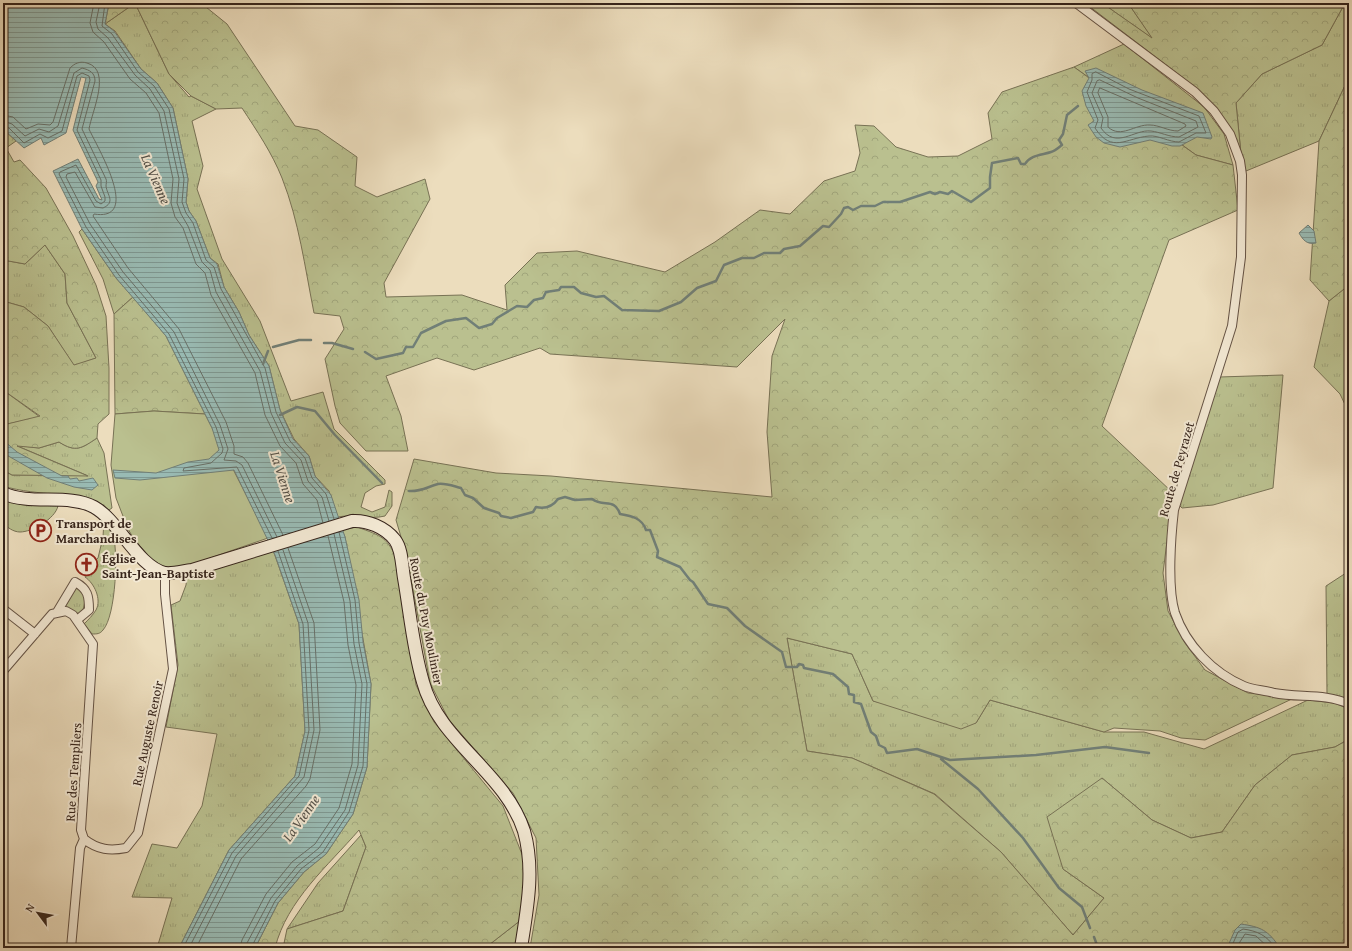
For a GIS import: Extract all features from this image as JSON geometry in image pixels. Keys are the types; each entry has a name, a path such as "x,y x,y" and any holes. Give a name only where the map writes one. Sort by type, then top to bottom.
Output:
{"main road":[{"path":"3,493 21,498 74,502 93,506 105,514 135,550 153,567 165,573"},
{"name":"Route du Puy Moulinier","path":"165,573 192,570 344,523 361,521 370,523 383,530 394,539 398,546 422,681 429,702 441,722 505,796 523,830 528,851 530,886 521,948"}],"street":[{"name":"Route de Peyrazet","path":"1076,3 1195,92 1214,111 1230,134 1240,161 1242,175 1241,258 1232,326 1174,510 1171,538 1172,589 1175,612 1187,638 1202,657 1232,679 1246,686 1284,694 1324,697 1349,704"},
{"name":"Rue Auguste Renoir","path":"84,839 97,848 112,850 126,848 138,833 173,669 165,594 165,573"},
{"path":"3,671 52,614 66,611 73,615 77,620 90,610 89,595 84,587 75,582 57,612"},
{"path":"3,609 35,634"},
{"name":"Rue des Templiers","path":"71,948 80,848 84,839 81,830 93,644 77,620"}],"green space":[{"path":"109,3 135,3 105,24"},
{"path":"135,3 169,74 189,97 191,96 216,109 192,121 203,166 197,189 222,259 260,321 291,401 323,392 334,429 385,480 385,484 376,486 365,493 361,507 372,512 385,507 389,490 392,492 392,506 385,516 337,517 329,491 315,476 309,456 294,439 280,410 269,366 249,335 239,312 224,287 218,264 210,258 196,221 189,211 186,202 188,179 173,108 157,83 141,69 115,31 105,24"},
{"path":"135,3 201,3 227,24 295,126 318,130 357,157 355,186 377,197 425,179 430,199 384,283 386,297 462,295 507,310 505,285 537,253 577,251 665,272 715,242 760,210 790,214 824,181 855,171 860,153 855,125 874,126 896,147 928,157 958,156 992,139 988,113 1002,92 1074,67 1196,155 1233,165 1238,210 1169,240 1102,426 1173,493 1163,573 1168,611 1185,643 1205,670 1248,693 1294,698 1205,740 1181,738 1160,731 1114,728 1104,732 990,700 976,723 961,729 873,701 852,654 787,638 807,751 852,758 934,794 1001,852 1073,935 1104,898 1063,869 1047,817 1102,778 1152,820 1191,838 1222,832 1255,785 1292,755 1335,747 1349,739 1349,948 530,948 539,895 536,838 513,793 449,720 430,683 407,557 396,520 414,459 496,473 551,476 772,497 767,432 772,356 785,319 737,367 550,354 540,348 474,370 437,358 386,376 401,416 408,451 366,451 340,423 325,359 344,329 340,316 314,313 293,211 288,194 274,160 242,108 216,109 191,96 169,74"},
{"path":"1085,3 1102,3 1152,38 1128,3 1345,3 1322,45 1262,74 1236,103 1241,154 1230,127 1213,105 1195,87"},
{"path":"1102,3 1128,3 1153,39"},
{"path":"1345,3 1349,3 1349,77 1319,141 1246,171 1241,154 1236,103 1262,74 1322,45"},
{"path":"1124,44 1204,107 1224,134 1233,165 1196,155 1074,67"},
{"path":"1349,77 1349,285 1329,301 1310,280 1319,141"},
{"path":"3,129 16,141 6,148 14,162 20,160 46,188 73,236 96,285 106,316 109,368 109,414 98,424 97,438 79,448 70,447 59,442 39,448 17,446 88,476 12,475 3,470 3,425 40,416 3,390 3,301 24,307 48,326 74,365 96,358 67,303 65,274 45,245 25,264 3,260"},
{"path":"82,229 116,278 133,297 114,314 103,279 79,232"},
{"path":"45,245 65,274 67,303 96,358 74,366 48,326 24,307 3,301 3,260 25,264"},
{"path":"1349,285 1349,413 1340,394 1314,367 1329,301"},
{"path":"133,297 166,336 205,414 154,411 115,414 114,314"},
{"path":"1283,375 1273,488 1213,505 1182,508 1179,505 1219,377"},
{"path":"3,390 40,417 3,425"},
{"path":"154,411 205,414 268,538 184,567 164,567 151,559 134,539 128,529 116,498 111,465 115,414"},
{"path":"97,438 104,453 112,508 109,510 84,499 30,492 3,486 3,470 12,475 86,475 15,445 39,448 59,442 70,447 79,448"},
{"path":"3,497 54,504 58,506 52,516 42,524 31,530 17,532 10,529 3,523"},
{"path":"104,520 112,530 114,539 116,566 115,582 111,611 107,622 101,632 92,634 84,624 92,616 98,606 98,596 94,587 85,577 87,573 89,574 91,566 94,565 93,563 98,558 103,537"},
{"path":"357,527 378,535 391,548 398,563 416,685 434,722 503,806 525,862 521,920 485,948 283,948 287,929 343,911 366,847 359,830 322,870 299,899 289,914 275,948 255,948 278,903 304,872 326,854 353,814 367,767 371,684 345,537 342,530"},
{"path":"273,550 299,624 305,731 295,776 229,850 179,948 157,948 172,898 132,897 152,844 177,848 202,806 217,734 166,727 178,665 171,605 180,601 186,585 187,577"},
{"path":"1349,571 1349,702 1327,695 1326,586"},
{"path":"76,587 82,590 86,596 83,610 79,614 65,607"},
{"path":"787,638 852,654 873,701 976,723 990,700 1104,732 1144,732 1204,749 1308,700 1334,703 1349,709 1349,739 1335,747 1292,755 1255,785 1222,832 1191,838 1152,820 1102,778 1063,869 1104,898 1073,935 1001,852 935,794 852,758 807,751"},
{"path":"361,835 366,847 343,911 287,929 318,883"},
{"path":"521,920 516,948 485,948"}],"water":[{"name":"La Vienne","path":"3,3 109,3 105,24 114,31 141,69 157,83 173,108 188,179 186,202 189,211 196,221 210,258 217,264 224,287 239,312 249,335 269,366 280,410 293,439 309,456 315,476 331,495 345,537 359,600 363,642 371,684 367,767 353,814 326,854 304,872 278,903 255,948 179,948 229,850 295,776 305,731 299,624 275,555 234,470 140,480 115,478 113,470 156,473 188,462 209,459 219,450 212,428 166,336 116,278 82,229 53,171 78,159 99,199 102,200 96,186 98,182 73,130 86,78 81,77 66,133 44,145 41,138 24,148 3,129"},
{"path":"1096,68 1142,90 1203,113 1212,137 1211,139 1197,137 1180,146 1172,146 1150,140 1120,147 1104,143 1096,137 1088,125 1094,121 1086,106 1082,91 1089,78 1085,71"},
{"path":"1308,225 1314,231 1316,243 1306,241 1299,233"},
{"path":"3,440 17,452 62,476 68,476 70,479 77,478 79,481 93,478 98,485 92,490 74,487 47,478 3,453"},
{"path":"1241,924 1254,926 1264,930 1272,937 1280,948 1227,948 1235,930"}],"waterway":[{"path":"365,352 376,359 403,353 406,347 413,347 421,333 446,321 466,318 479,328 492,324 497,318 517,306 527,307 534,300 543,298 546,292 559,290 561,287 574,287 581,293 596,297 604,296 622,310 659,311 681,302 697,288 716,281 724,265 742,258 754,258 764,253 780,253 784,249 800,246 823,226 829,227 841,214 844,208 848,207 853,210 861,206 875,206 883,202 900,202 930,192 935,194 940,192 948,194 952,191 971,202 990,188 992,163 1018,158 1021,164 1025,164 1033,157 1052,152 1062,145 1059,140 1063,134 1067,115 1078,106"},
{"path":"273,347 299,340 311,340"},
{"path":"324,343 332,343 353,349"},
{"path":"263,364 268,351"},
{"path":"280,415 297,407 315,411 335,435 382,483"},
{"path":"409,491 420,490 438,484 461,488 465,495 473,498 484,508 499,513 501,516 511,518 533,512 536,507 543,508 554,503 558,499 565,497 575,500 592,499 596,502 612,504 618,509 620,514 636,518 642,523 646,530 650,530 658,551 657,557 680,567 693,582 708,604 727,608 745,626 782,652 786,667 797,667 799,664 803,665 804,668 833,674 848,687 849,694 854,695 854,702 861,704 871,732 876,736 879,745 885,748 887,753 917,749 950,760 1036,755 1105,747 1149,753"},
{"path":"941,759 978,789 1023,838 1059,888 1082,907 1090,928"},
{"path":"1094,937 1097,945 1102,948"}],"place":[{"name":"Transport de Marchandises","path":"41,530"},
{"name":"Église Saint-Jean-Baptiste","path":"86,565"}]}
